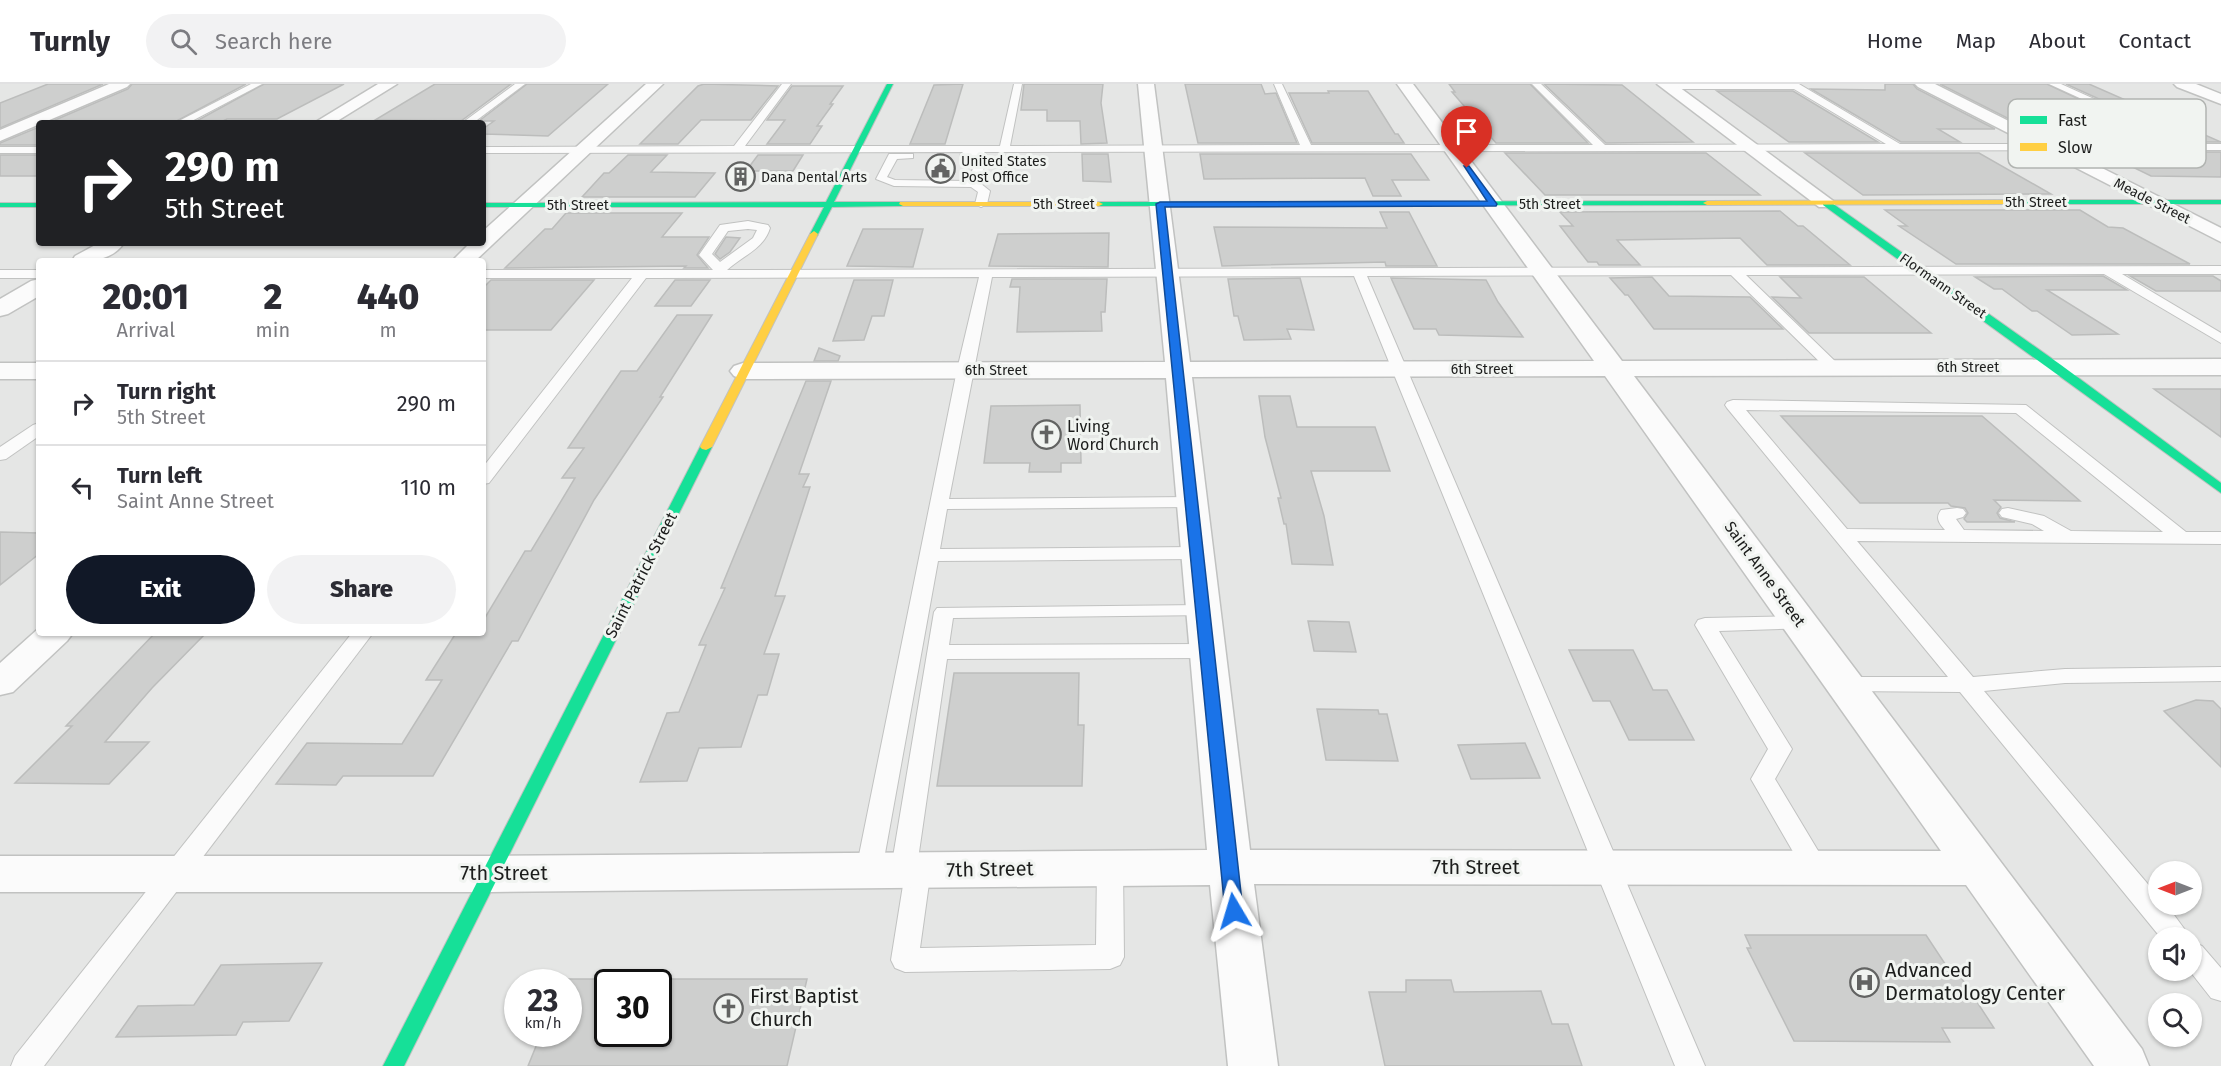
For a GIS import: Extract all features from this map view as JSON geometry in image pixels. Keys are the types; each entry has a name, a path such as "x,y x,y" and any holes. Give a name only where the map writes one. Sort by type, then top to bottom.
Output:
{"main road":[{"name":"Saint Patrick Street","path":"393,1066 743,370 890,84"},
{"name":"5th Street","path":"486,205 2221,201"},
{"name":"Flormann Street","path":"1826,202 2057,367 2221,489"},
{"path":"0,205 36,205"}],"street":[{"path":"38,120 123,84"},
{"path":"327,120 390,84"},
{"path":"486,240 655,84"},
{"path":"1146,84 1168,273 1229,867 1253,1066"},
{"name":"Saint Anne Street","path":"1405,84 2124,1066"},
{"name":"Meade Street","path":"1923,84 2008,127"},
{"path":"2182,84 2221,99"},
{"name":"Flormann Street","path":"1667,85 1826,202"},
{"path":"0,136 36,121"},
{"name":"Meade Street","path":"2088,168 2221,236"},
{"path":"88,258 109,246"},
{"path":"466,258 479,246"},
{"path":"0,309 36,288"},
{"name":"6th Street","path":"743,370 2221,367"},
{"path":"0,371 36,371"},
{"path":"0,683 53,636"},
{"name":"7th Street","path":"0,874 490,874 1229,867 1979,868"}],"lane":[{"path":"186,120 258,84"},
{"path":"471,120 521,84"},
{"path":"737,150 787,84"},
{"path":"1004,149 1018,84"},
{"path":"1278,84 1307,149"},
{"path":"1536,84 1604,149"},
{"path":"2053,84 2087,99"},
{"path":"1667,85 1796,86 1899,148"},
{"path":"486,150 737,150 853,155 1004,149 2008,147"},
{"path":"0,150 36,150"},
{"path":"853,155 890,160"},
{"path":"974,184 982,155 893,156 881,179 884,181 974,184 984,191 981,204"},
{"path":"2106,270 2221,339"},
{"path":"486,274 642,274 717,271 793,273 1544,273 2221,270"},
{"path":"1735,272 1834,368"},
{"path":"986,273 915,631 897,870 905,960 1110,957 1110,868"},
{"path":"1359,273 1690,1066"},
{"path":"0,274 36,274"},
{"path":"486,475 642,274"},
{"path":"2169,927 1733,405 2020,408 2182,538"},
{"path":"0,455 36,430"},
{"path":"939,504 1191,502"},
{"path":"1957,513 1947,514 1947,521 1959,536"},
{"path":"2008,513 2038,520 2068,537"},
{"path":"1843,536 2221,538"},
{"path":"929,555 1196,553"},
{"path":"897,870 945,612 1202,611"},
{"path":"1801,623 1705,625 1780,749 1763,779 1816,869"},
{"path":"915,631 940,641 1206,651"},
{"path":"26,1066 361,636"},
{"path":"1846,684 1965,685 2065,676 2221,674"},
{"path":"2202,966 2221,989"}],"building":[{"path":"48,84 103,84 0,128 0,103"},
{"path":"132,84 246,84 179,120 55,120 128,89"},
{"path":"264,84 344,84 277,119 198,120"},
{"path":"435,84 511,84 462,120 375,120"},
{"path":"527,84 608,84 548,136 486,134 486,127 494,121 480,120"},
{"path":"704,84 778,86 751,120 701,120 678,144 640,144 698,86"},
{"path":"963,84 945,144 910,144 934,85"},
{"path":"1024,84 1103,84 1101,103 1107,143 1081,144 1080,121 1047,121 1047,110 1021,110"},
{"path":"1185,84 1261,84 1265,94 1276,93 1297,143 1198,143"},
{"path":"1449,84 1530,84 1588,143 1496,143 1452,92 1455,92"},
{"path":"1544,84 1622,85 1693,142 1606,143"},
{"path":"1885,84 1913,84 1917,89 1995,129 1938,129 1960,142 1901,142 1811,89 1885,90"},
{"path":"1940,84 2047,84 2079,99 2008,99 2008,118"},
{"path":"2066,84 2089,84 2123,99 2099,99"},
{"path":"792,86 843,86 817,126 822,126 810,144 767,144 785,120 767,120"},
{"path":"1328,91 1368,91 1395,134 1398,134 1404,143 1312,143 1289,93 1329,93"},
{"path":"1717,91 1793,91 1878,142 1789,142"},
{"path":"36,128 36,145 0,145 0,143"},
{"path":"2206,135 2221,142 2206,142"},
{"path":"2206,152 2221,152 2221,177 2151,176 2135,168 2206,168"},
{"path":"1505,153 1706,153 1760,195 1545,195"},
{"path":"1805,153 1979,153 2051,194 1863,195"},
{"path":"1082,154 1108,154 1111,182 1083,181"},
{"path":"1200,154 1411,154 1429,180 1392,180 1401,196 1373,196 1365,178 1204,179"},
{"path":"0,155 36,155 36,176 0,176"},
{"path":"628,155 667,155 651,172 715,173 695,197 582,197 604,173 609,173"},
{"path":"758,155 803,155 793,171 746,171"},
{"path":"1885,210 2080,210 2108,227 2123,228 2190,264 1956,264 1899,226 1907,226"},
{"path":"1780,211 1798,226 1803,226 1850,265 1767,265 1740,238 1617,240 1640,265 1599,265 1597,262 1588,262 1560,226 1573,226 1560,212"},
{"path":"1380,212 1409,212 1437,266 1386,266 1385,262 1222,266 1214,227 1387,228"},
{"path":"566,213 682,213 662,237 709,237 697,255 708,268 684,268 686,266 505,268 545,229 552,229"},
{"path":"863,229 923,229 913,267 847,266"},
{"path":"1109,233 1108,267 989,266 998,234"},
{"path":"726,237 740,238 730,252 720,259 715,254"},
{"path":"2103,276 2127,290 2047,290 2118,334 2072,335 2037,311 2032,311 2002,289 1994,289 1975,277"},
{"path":"2130,276 2213,276 2221,281 2221,291 2156,291"},
{"path":"1652,277 1669,296 1750,297 1783,329 1654,329 1628,295 1625,295 1610,278"},
{"path":"1780,277 1864,277 1931,333 1809,333 1772,297 1801,298"},
{"path":"1300,278 1314,330 1287,329 1291,339 1244,340 1238,316 1234,316 1228,279"},
{"path":"1391,278 1486,280 1498,302 1523,337 1439,335 1436,329 1414,329"},
{"path":"1012,279 1107,279 1105,312 1101,312 1102,331 1017,332 1020,287 1010,287"},
{"path":"491,280 594,280 551,330 486,330 486,285"},
{"path":"675,280 710,280 691,306 655,306"},
{"path":"854,280 893,280 884,316 872,316 864,340 833,341"},
{"path":"677,315 712,315 660,397 663,397 594,500 518,641 512,641 433,776 343,776 336,785 276,784 307,743 402,744 442,680 426,680 454,636 486,636 486,616 525,551 531,551 575,478 562,478 584,448 568,448 621,371 637,371"},
{"path":"819,348 840,356 838,361 814,361"},
{"path":"806,381 831,381 799,474 809,474 803,487 810,487 775,596 785,596 764,654 779,654 767,695 758,695 741,747 699,748 687,781 640,782 667,713 679,712 706,645 699,645 725,588 721,588"},
{"path":"2154,389 2221,389 2221,437"},
{"path":"1259,396 1290,396 1297,427 1375,427 1390,471 1311,471 1324,516 1333,565 1292,564 1286,524 1284,524 1278,498 1281,498 1265,437"},
{"path":"1080,405 1081,463 1061,463 1061,472 1029,472 1030,463 984,463 991,406"},
{"path":"1781,416 1982,416 2080,501 1994,500 2001,507 1997,513 2000,518 2015,522 1967,522 1964,519 1968,513 1965,508 1951,506 1948,503 1860,503"},
{"path":"0,532 36,533 36,556 0,585"},
{"path":"1308,621 1349,622 1356,652 1314,651"},
{"path":"152,636 203,636 152,688 105,742 149,742 109,784 15,783 72,726 66,726"},
{"path":"1569,650 1633,650 1653,690 1667,690 1694,740 1629,740 1610,701 1593,701"},
{"path":"954,673 1079,673 1078,725 1084,725 1082,786 937,786"},
{"path":"2196,700 2213,701 2221,709 2221,767 2164,711"},
{"path":"1317,709 1378,710 1379,714 1387,714 1398,761 1326,760"},
{"path":"1525,743 1540,778 1471,779 1458,745"},
{"name":"Advanced Dermatology Center","path":"1745,935 1926,935 1953,976 1960,976 1994,1028 1942,1028 1950,1042 1794,1041 1747,948 1751,948"},
{"path":"322,963 289,1021 243,1022 236,1035 116,1037 138,1006 194,1005 221,965"},
{"name":"First Baptist Church","path":"582,979 594,979 594,1047 672,1047 672,979 807,979 787,1066 528,1066 536,1047 582,1047"},
{"path":"1406,980 1451,980 1454,992 1541,991 1552,1024 1568,1024 1582,1066 1385,1066 1369,992 1406,992"}],"traffic: fast":[{"path":"814,234 890,84"},
{"path":"2021,202 2221,202"},
{"path":"1099,204 1707,203"},
{"path":"1826,203 2057,367 2221,489"},
{"path":"486,205 903,204"},
{"path":"0,205 36,205"},
{"path":"393,1066 706,447"}],"traffic: slow":[{"path":"1707,203 2021,202"},
{"path":"903,204 1099,204"},
{"path":"706,447 814,234"}],"place":[{"name":"United States Post Office","path":"940,169"},
{"name":"Dana Dental Arts","path":"740,177"},
{"name":"Living Word Church","path":"1046,435"},
{"name":"Advanced Dermatology Center","path":"1864,982"},
{"name":"First Baptist Church","path":"729,1008"}],"route":[{"path":"1234,911 1160,204 1493,204 1467,168"}]}
